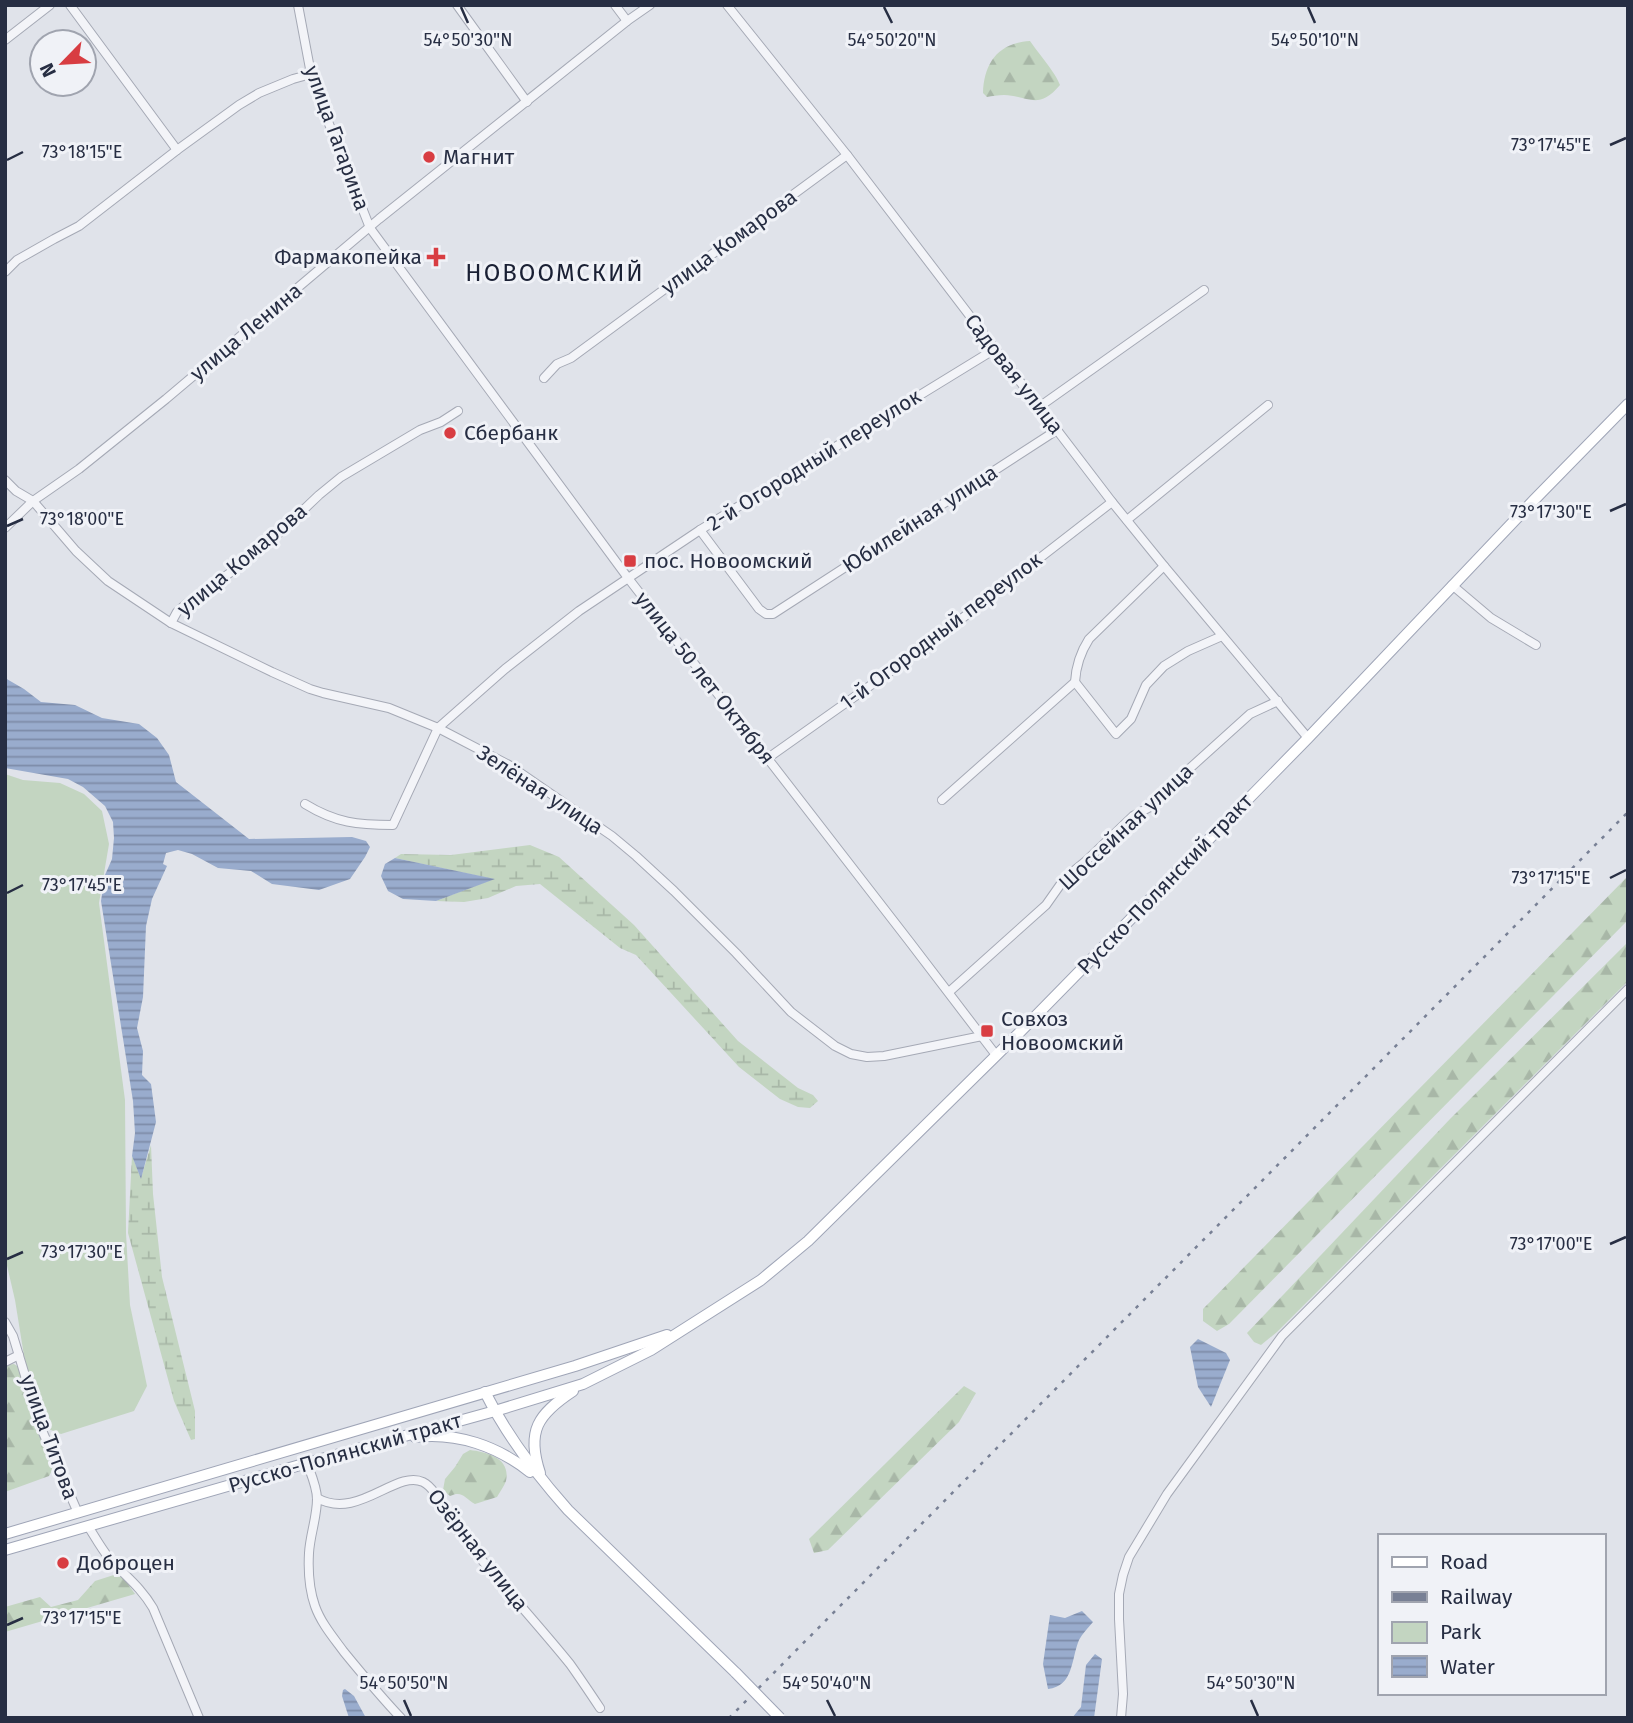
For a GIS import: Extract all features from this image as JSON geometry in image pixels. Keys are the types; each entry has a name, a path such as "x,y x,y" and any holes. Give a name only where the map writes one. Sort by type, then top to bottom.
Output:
{"main road":[{"name":"Русско-Полянский тракт","path":"5,1550 583,1384 651,1350 742,1293 785,1262 996,1055 1308,738 1628,404"},
{"name":"Русско-Полянский тракт","path":"5,1534 575,1366 676,1333"},
{"path":"543,1483 535,1455 534,1441 538,1425 543,1414 555,1403 583,1384"},
{"path":"485,1392 521,1454 543,1483 780,1718"},
{"path":"387,1440 441,1436 475,1442 517,1461 543,1483"}],"street":[{"path":"5,40 50,5"},
{"path":"70,5 177,150"},
{"name":"улица Гагарина","path":"298,5 311,74 370,228"},
{"path":"457,5 527,102"},
{"path":"615,5 627,21"},
{"name":"улица Ленина","path":"5,528 33,501 79,469 370,228 650,5"},
{"name":"Садовая улица","path":"727,5 847,155 1112,502 1308,738"},
{"path":"5,272 17,260 79,226 239,105 270,89 311,74"},
{"name":"улица Комарова","path":"544,378 557,364 571,358 847,155"},
{"name":"улица 50 лет Октября","path":"370,228 628,578 996,1055"},
{"path":"1039,407 1204,290"},
{"name":"2-й Огородный переулок","path":"438,728 505,669 579,611 701,530 995,349"},
{"path":"1127,520 1268,405"},
{"name":"улица Комарова","path":"171,623 177,612 186,604 241,565 341,477 458,411"},
{"name":"Юбилейная улица","path":"701,530 759,609 766,614 773,614 1057,430"},
{"name":"Зелёная улица","path":"5,480 16,491 33,501 76,551 108,581 171,623 310,689 389,708 438,728 509,765 612,836 674,891 791,1012 835,1046 851,1054 884,1056 982,1036"},
{"name":"1-й Огородный переулок","path":"768,758 929,644 1112,502"},
{"path":"942,800 1075,682 1080,653 1089,639 1164,566"},
{"path":"1452,585 1491,618 1536,645"},
{"path":"1075,682 1116,734 1131,719 1146,685 1164,666 1188,651 1222,636"},
{"name":"Шоссейная улица","path":"949,992 1046,905 1065,878 1133,816 1150,807 1250,714 1278,701"},
{"path":"305,804 323,815 361,825 393,825 438,728"},
{"path":"1121,1718 1123,1694 1119,1594 1129,1557 1167,1494 1282,1336 1628,989"},
{"name":"улица Титова","path":"5,1322 13,1336 41,1428 78,1513"},
{"path":"5,1362 19,1355"},
{"path":"307,1462 317,1499 309,1551 309,1573 316,1607 331,1634 363,1676 401,1718"},
{"name":"Озёрная улица","path":"317,1499 332,1505 341,1505 372,1497 401,1483 413,1480 423,1482 432,1490 453,1524 570,1665 600,1708"},
{"path":"88,1526 109,1558 137,1585 153,1608 199,1718"}],"green space":[{"path":"1030,41 1060,85 1039,100 1004,95 987,97 983,93 984,82 995,56 1009,46"},
{"path":"5,774 23,780 60,783 84,794 102,811 109,844 99,903 125,1100 126,1233 130,1305 147,1386 134,1411 61,1434 46,1428 25,1362 5,1257"},
{"path":"530,845 559,857 634,925 738,1041 818,1101 810,1108 798,1107 780,1099 739,1067 636,955 620,948 540,884 516,886 488,898 464,902 436,901 493,879 395,858 401,854 451,855"},
{"path":"1628,876 1628,920 1229,1324 1217,1331 1203,1321 1203,1309"},
{"path":"1628,942 1628,981 1277,1332 1261,1345 1254,1342 1247,1333 1450,1119"},
{"path":"151,1145 162,1277 195,1411 195,1439 191,1440 174,1401 128,1233 132,1156 141,1178"},
{"path":"14,1364 20,1368 54,1467 49,1476 5,1492 5,1365"},
{"path":"964,1386 976,1393 959,1422 828,1550 814,1553 809,1539"},
{"path":"470,1450 484,1452 496,1458 507,1473 506,1481 497,1497 475,1504 461,1494 450,1496 443,1490 445,1479 463,1454"},
{"path":"120,1573 135,1594 5,1632 5,1607 40,1597 51,1607 78,1600 95,1581"}],"water":[{"path":"5,678 41,702 75,705 102,718 139,724 157,738 169,755 176,782 249,839 352,837 366,841 370,847 350,879 319,890 272,884 251,871 218,868 178,850 166,853 163,864 167,866 152,899 146,926 143,997 137,1028 143,1051 142,1075 151,1084 156,1122 141,1179 132,1156 135,1133 133,1101 101,901 105,875 112,859 113,822 105,806 83,787 68,779 5,768"},
{"path":"395,858 495,879 436,901 403,899 388,891 381,876 385,864"},
{"path":"1198,1339 1226,1353 1230,1360 1211,1407 1198,1387 1190,1347"},
{"path":"1082,1611 1093,1622 1079,1640 1063,1683 1048,1689 1043,1664 1050,1615 1065,1618"},
{"path":"1095,1654 1102,1659 1094,1718 1072,1718 1081,1707 1086,1665"},
{"path":"345,1689 354,1696 366,1718 349,1718 342,1696"}],"railway":[{"path":"729,1718 1628,812"}],"place":[{"name":"Магнит","path":"429,157"},
{"name":"Фармакопейка","path":"436,257"},
{"name":"Сбербанк","path":"450,433"},
{"name":"пос. Новоомский","path":"630,561"},
{"name":"Совхоз Новоомский","path":"987,1031"},
{"name":"Доброцен","path":"63,1563"}],"district":[{"name":"НОВООМСКИЙ","path":"555,273"}]}
